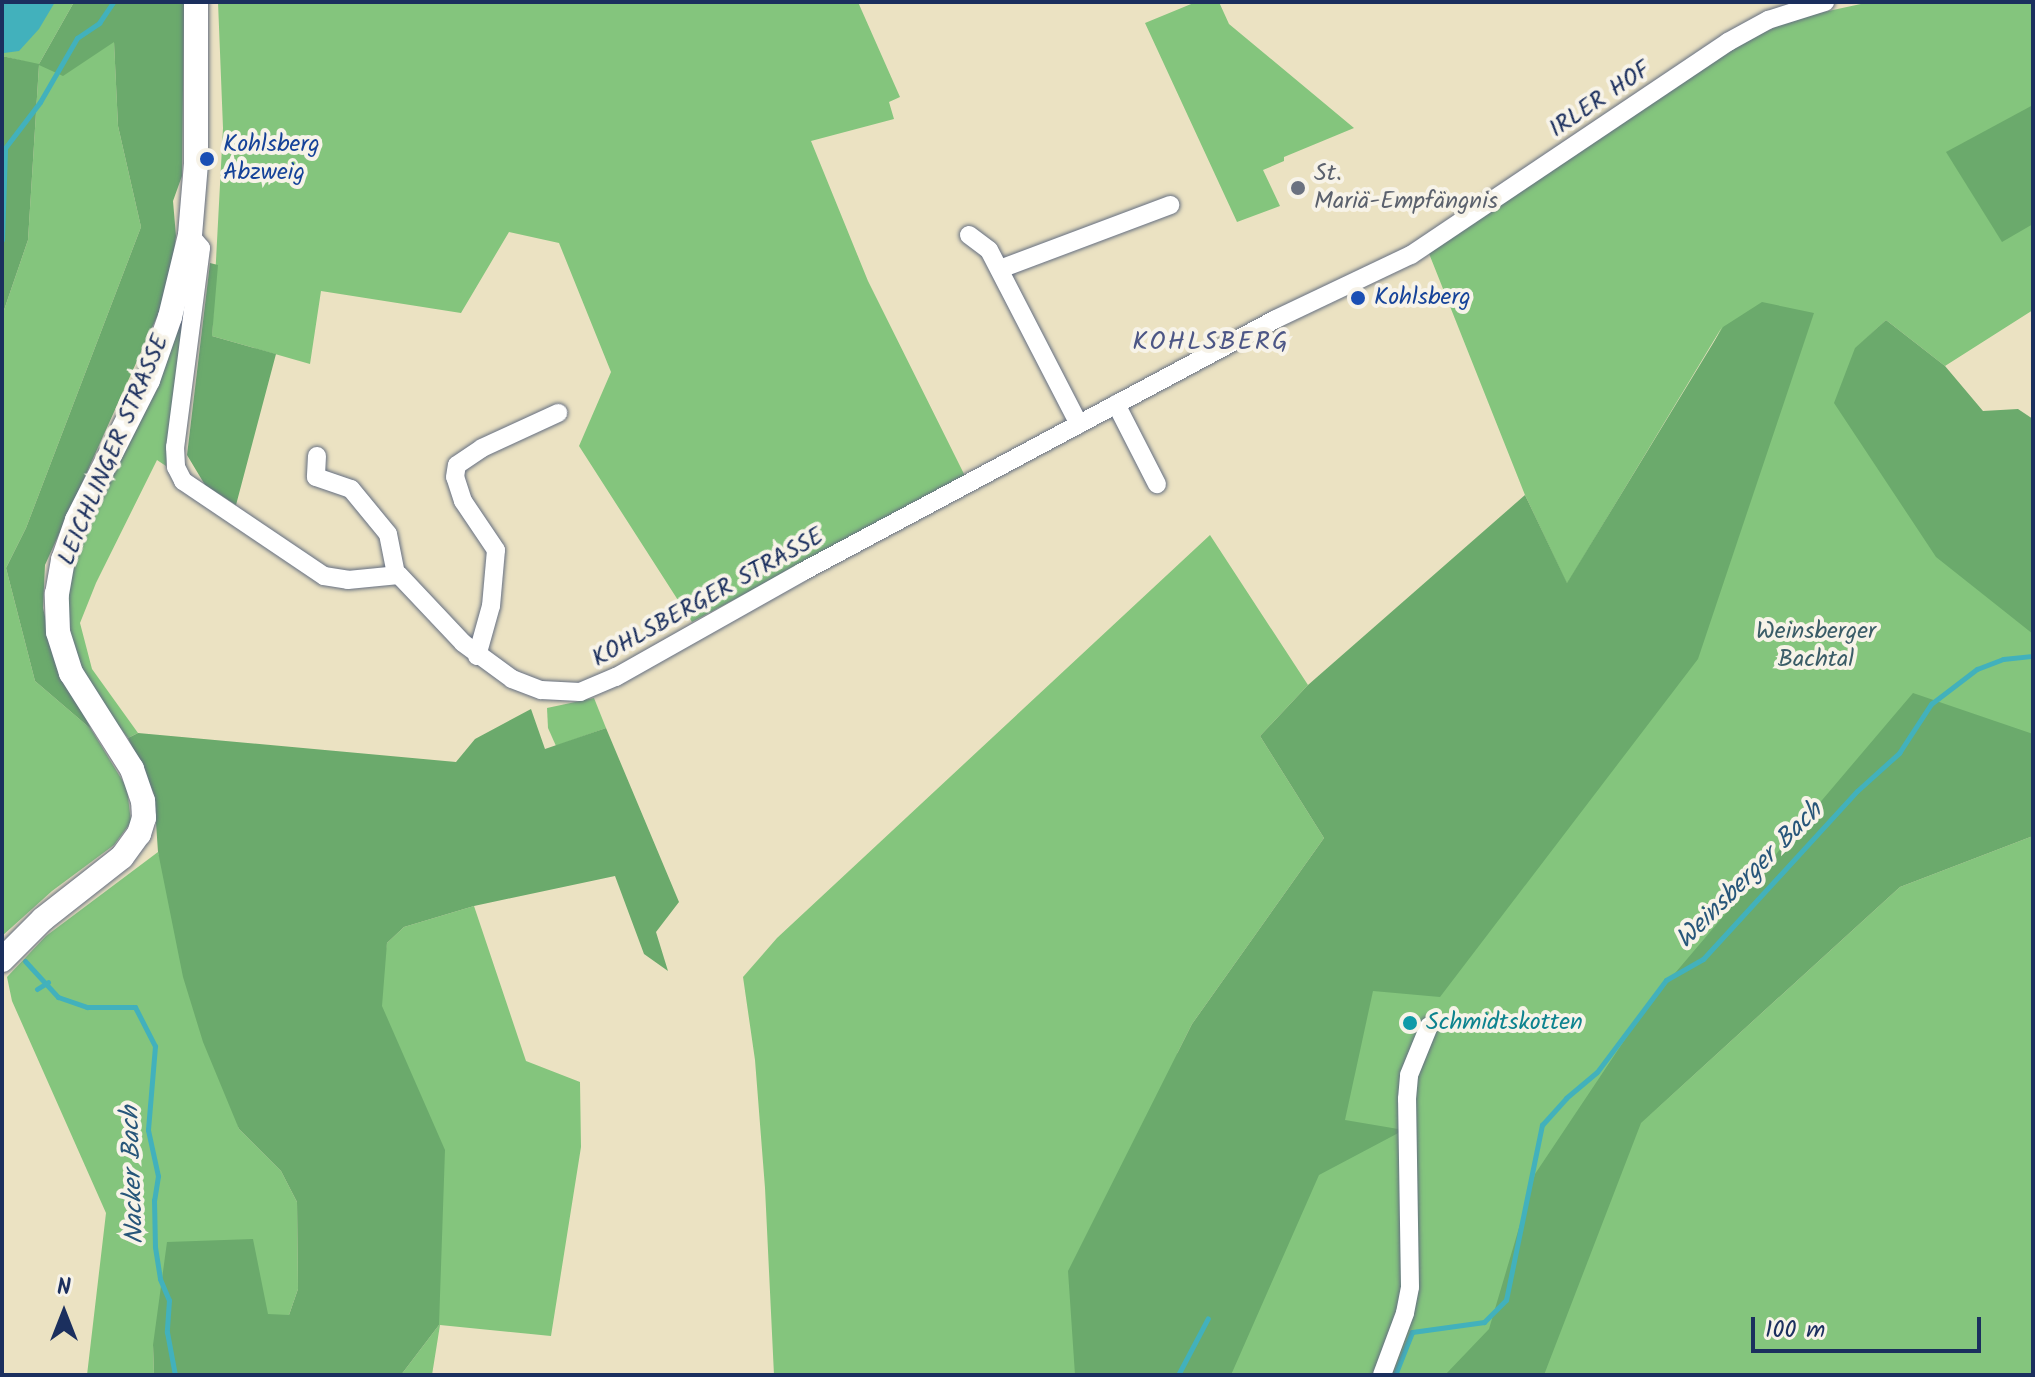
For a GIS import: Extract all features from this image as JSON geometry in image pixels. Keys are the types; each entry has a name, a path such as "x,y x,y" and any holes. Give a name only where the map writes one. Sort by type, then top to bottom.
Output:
{"main road":[{"name":"LEICHLINGER STRASSE","path":"2,960 43,919 122,857 142,826 143,801 132,769 79,689 64,657 58,632 57,594 63,560 77,520 148,380 170,317 190,235 196,163 196,2"}],"street":[{"name":"IRLER HOF","path":"1411,255 1728,42 1768,20 1825,2"},
{"path":"1000,269 1170,205"},
{"path":"190,235 201,248 175,447 178,474 190,487 324,576 348,580 396,574 388,534 351,489 316,477 317,456"},
{"path":"969,235 989,250 1079,424"},
{"name":"KOHLSBERGER STRASSE","path":"396,574 477,656 531,687 567,693 595,688 788,579 1276,319 1411,255"},
{"path":"1116,404 1157,484"},
{"path":"477,656 491,606 496,550 463,501 455,477 457,465 482,448 558,413"},
{"path":"1382,1375 1409,1300 1412,1262 1407,1099 1409,1075 1429,1026"}],"green space":[{"path":"2,2 74,2 39,64 114,41 118,126 141,227 26,528 6,568 35,681 91,729 127,788 131,822 114,845 52,891 2,936 2,316 28,240 39,65 2,56"},
{"path":"74,2 184,2 182,176 173,201 176,236 169,290 45,565 43,608 53,651 91,729 35,681 6,568 26,528 141,227 118,126 114,42 63,76 39,65 28,240 2,316 2,56 39,64"},
{"path":"218,2 858,2 900,97 889,102 894,119 811,141 868,281 965,476 692,622 579,446 611,372 559,243 509,232 461,313 321,291 310,364 212,336 223,128"},
{"path":"1196,2 1219,2 1229,24 1354,128 1284,157 1284,161 1263,170 1280,206 1237,222 1145,23"},
{"name":"Weinsberger Bachtal","path":"1870,2 2033,2 2033,310 1945,366 1886,320 1856,348 2033,446 2033,791 2003,791 1641,1123 1900,887 2033,836 2033,1375 774,1375 765,1188 755,1060 743,977 777,938 1210,535 1308,685 1260,736 1324,838 1192,1024 1177,1054 1598,570 1722,327 1567,584 1525,495 1428,251 1749,39 1796,18"},
{"path":"2033,105 2033,224 2002,242 1946,152"},
{"path":"210,263 218,265 212,336 276,354 236,505 205,485 187,455"},
{"path":"1762,302 1814,313 1698,659 1440,997 1373,991 1345,1120 1404,1130 1319,1175 1231,1375 1075,1375 1068,1271 1192,1024 1324,838 1260,736 1308,685 1525,495 1567,583 1723,327"},
{"path":"182,320 186,323 166,466 157,460 96,583 80,623 92,669 138,733 128,738 94,695 72,646 67,597 72,553 139,424"},
{"path":"1886,320 1945,366 1983,411 2018,409 2033,419 2033,634 1936,557 1834,403 1855,348"},
{"path":"1913,693 2033,734 2033,836 1900,887 1641,1123 1544,1375 1445,1375 1489,1329 1535,1174 1648,1005"},
{"path":"594,698 606,728 556,746 548,728 547,708"},
{"path":"531,709 545,749 606,728 679,902 656,932 668,971 644,954 615,876 474,906 404,927 387,943 382,1006 445,1150 439,1325 401,1375 154,1375 153,1345 167,1242 253,1239 268,1314 289,1315 298,1289 297,1202 281,1171 239,1129 203,1042 183,977 158,852 154,794 128,738 138,733 456,762 475,739"},
{"path":"158,852 239,1129 281,1171 297,1202 298,1289 289,1315 268,1315 153,1345 154,1375 87,1375 106,1213 12,1001 7,977 46,936"},
{"path":"474,906 526,1061 580,1082 581,1147 551,1336 440,1325 432,1375 401,1375 439,1325 381,1006 383,966 387,943 404,927"}],"water":[{"path":"2,2 55,2 39,29 19,51 4,53"}],"waterway":[{"name":"Nacker Bach","path":"2,240 5,148 40,102 77,38 99,23 113,2"},
{"name":"Weinsberger Bach","path":"1395,1375 1412,1332 1484,1322 1506,1300 1542,1125 1566,1098 1597,1072 1666,980 1703,959 1857,791 1899,753 1931,704 1977,669 2003,659 2033,656"},
{"name":"Nacker Bach","path":"25,961 58,997 87,1007 135,1007 155,1046 148,1130 158,1176 154,1200 155,1247 160,1279 169,1300 167,1332 175,1375"},
{"name":"Nacker Bach","path":"37,989 48,982"},
{"path":"1178,1375 1208,1318"}],"place":[{"name":"Kohlsberg Abzweig","path":"207,159"},
{"name":"St. Mariä-Empfängnis","path":"1298,188"},
{"name":"Kohlsberg","path":"1358,298"},
{"name":"Schmidtskotten","path":"1410,1023"}],"district":[{"name":"KOHLSBERG","path":"1211,343"}]}
